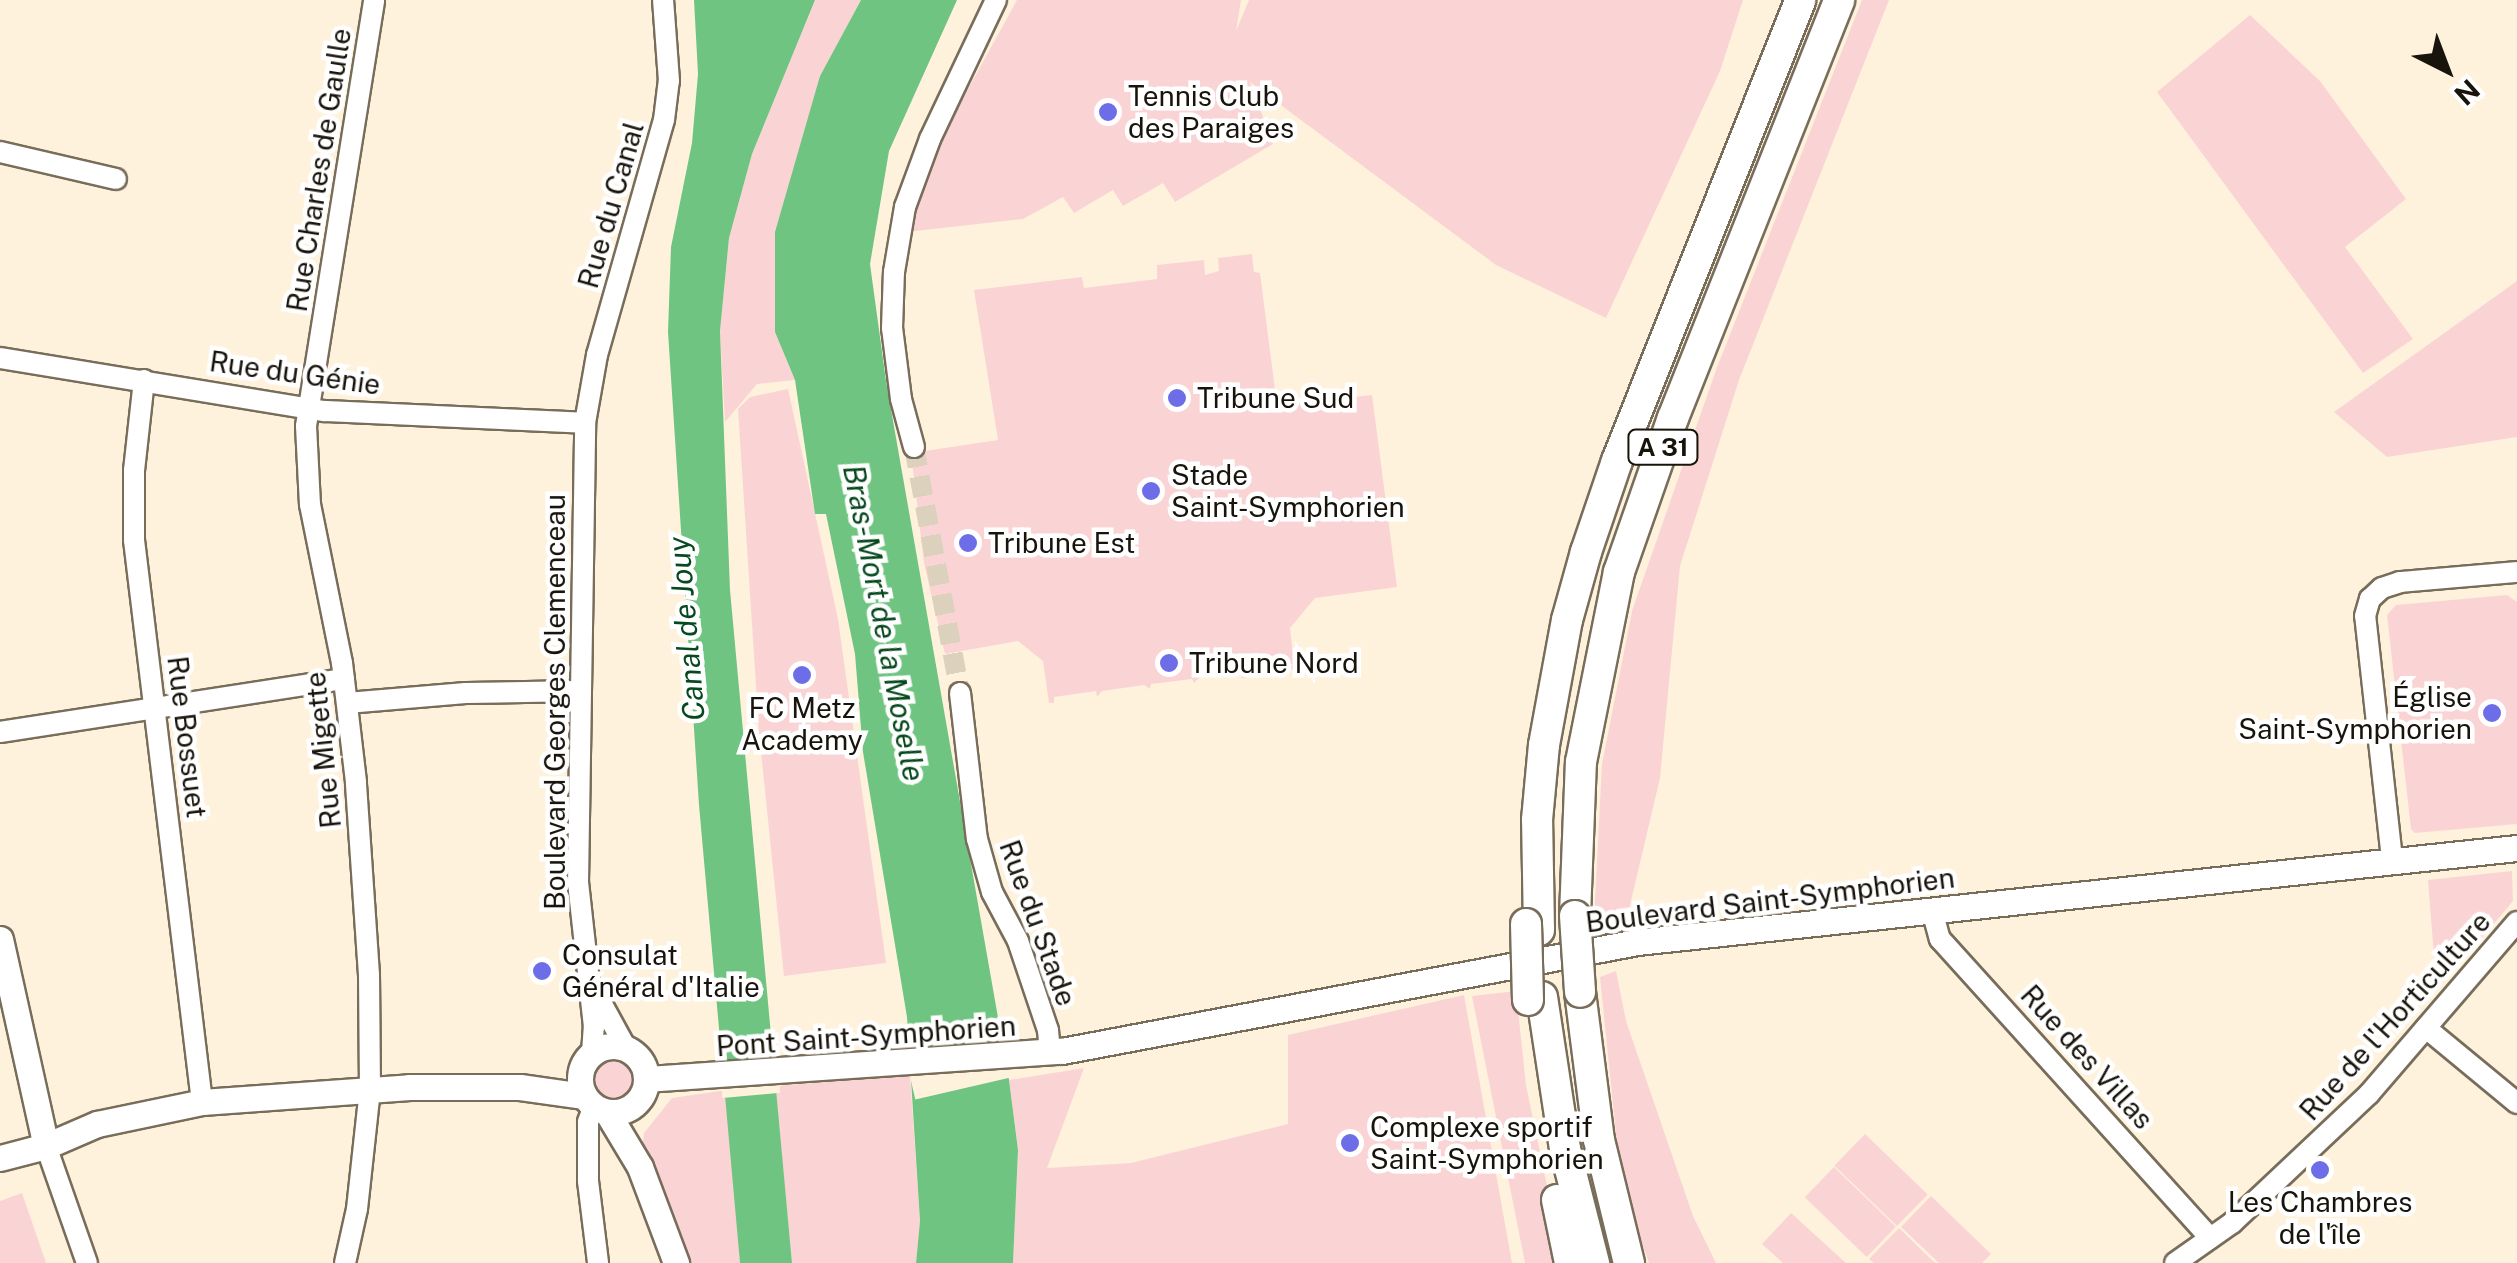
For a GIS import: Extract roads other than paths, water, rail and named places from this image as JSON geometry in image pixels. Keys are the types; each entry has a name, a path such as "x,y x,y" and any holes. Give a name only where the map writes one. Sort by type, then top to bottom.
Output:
{"highway":[{"name":"A 31","path":"1535,998 1526,841 1538,820 1551,694 1586,552 1617,461 1800,0"},
{"name":"A 31","path":"1629,1263 1599,1140 1580,992 1575,916 1581,762 1619,572 1672,418 1839,0"},
{"path":"1535,998 1546,1148 1570,1263"},
{"path":"1535,998 1565,1148 1594,1263"},
{"path":"1599,1140 1644,1263"}],"main road":[{"name":"Boulevard Saint-Symphorien","path":"1043,1053 1637,942 2517,848"},
{"path":"1,946 46,1146"},
{"path":"520,1087 587,1062 606,1047 627,1050 641,1062 646,1079 634,1104 640,1166 676,1263"},
{"name":"Pont Saint-Symphorien","path":"646,1079 1043,1053"},
{"path":"587,1062 595,1105 640,1166"},
{"path":"0,1158 46,1146 98,1124 202,1102 370,1089 520,1087 595,1105 634,1104"}],"street":[{"name":"Rue Charles de Gaulle","path":"308,407 374,0"},
{"name":"Rue du Canal","path":"585,423 597,355 664,120 669,82 663,0"},
{"path":"914,447 901,399 892,328 894,272 905,206 930,138 996,0"},
{"path":"0,152 116,179"},
{"name":"Rue du Génie","path":"0,358 308,407 585,423"},
{"name":"Rue Bossuet","path":"144,380 134,470 134,540 202,1102"},
{"name":"Rue Migette","path":"308,407 310,506 344,679 364,886 370,1089 357,1209 345,1263"},
{"name":"Boulevard Georges Clemenceau","path":"585,423 578,883 590,980 587,1062"},
{"path":"2392,859 2365,616 2370,600 2382,588 2400,582 2517,572"},
{"path":"0,732 344,679"},
{"path":"347,703 466,693 580,691"},
{"name":"Rue du Stade","path":"960,693 977,839 992,892 1018,941 1048,1030 1043,1053"},
{"name":"Rue des Villas","path":"1932,910 1940,938 2210,1238"},
{"name":"Rue de l'Horticulture","path":"2175,1263 2232,1223 2369,1094 2517,922"},
{"name":"Boulevard Georges Clemenceau","path":"590,980 627,1050"},
{"path":"2426,1028 2517,1103"},
{"path":"595,1105 588,1122 588,1182 598,1263"},
{"path":"46,1146 86,1263"}],"water":[{"path":"694,0 815,0 752,154 729,238 720,331 730,590 792,1263 740,1263 699,805 668,332 671,247 692,143 698,74"},
{"name":"Bras-Mort de la Moselle","path":"861,0 957,0 889,151 870,264 886,381 1009,1080 1018,1150 1013,1263 916,1263 920,1221 907,1017 863,752 855,654 826,514 815,514 795,380 775,332 775,232 820,76"}],"tunnel":[{"path":"914,447 960,693"}],"place":[{"name":"Tennis Club des Paraiges","path":"1108,112"},
{"name":"Tribune Sud","path":"1177,398"},
{"name":"Stade Saint-Symphorien","path":"1151,491"},
{"name":"Tribune Est","path":"968,543"},
{"name":"Tribune Nord","path":"1169,663"},
{"name":"FC Metz Academy","path":"802,675"},
{"name":"Église Saint-Symphorien","path":"2492,713"},
{"name":"Consulat Général d'Italie","path":"542,971"},
{"name":"Complexe sportif Saint-Symphorien","path":"1350,1143"},
{"name":"Les Chambres de l'île","path":"2320,1170"}],"water label":[{"name":"Canal de Jouy","path":"686,629"}]}
